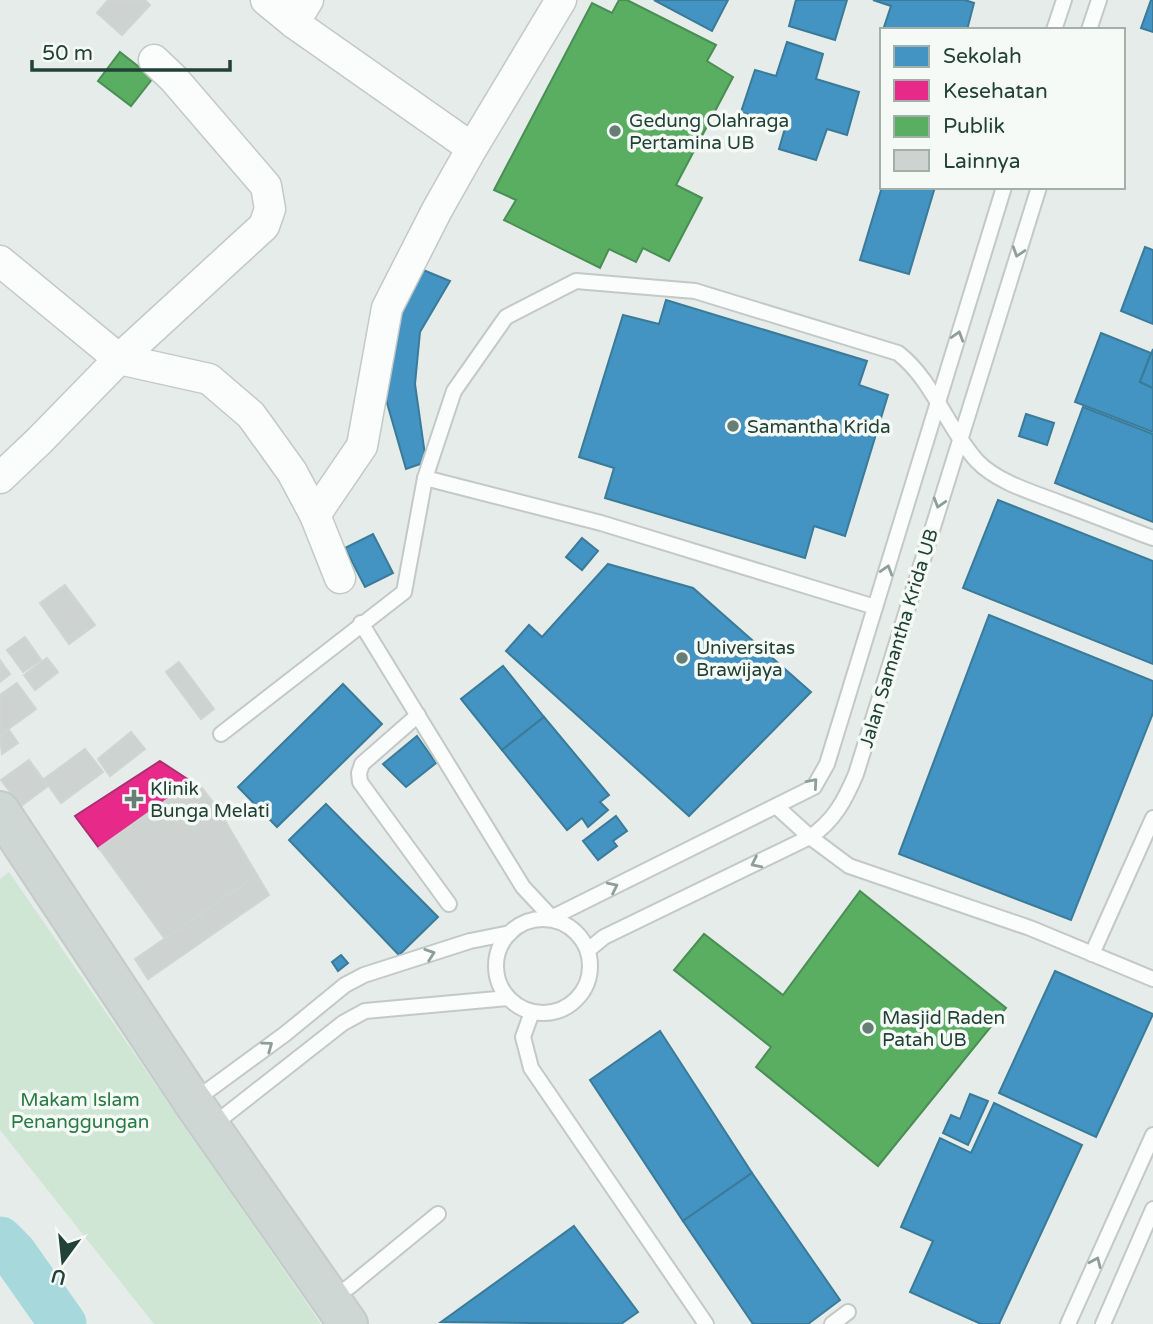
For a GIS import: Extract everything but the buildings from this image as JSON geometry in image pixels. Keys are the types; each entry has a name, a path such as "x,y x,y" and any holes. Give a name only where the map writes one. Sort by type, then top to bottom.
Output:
{"main road":[{"path":"0,811 202,1114 340,1311"}],"street":[{"path":"266,0 301,11 472,148"},
{"path":"315,515 362,446 387,308 436,210 561,0"},
{"path":"0,478 119,359 264,226 270,209 266,186 174,79 154,60"},
{"path":"0,261 119,359 209,379 251,415 292,472 315,515 340,578"}],"lane":[{"path":"1055,28 1064,0"},
{"path":"1090,28 1098,0"},
{"name":"Jalan Samantha Krida UB","path":"550,918 814,787 827,764 1003,189"},
{"name":"Jalan Samantha Krida UB","path":"588,950 604,937 810,837 826,827 845,800 856,774 1038,189"},
{"path":"221,734 404,592 425,478 454,390 506,317 576,281 695,290 898,353 907,360 979,463 1004,480 1153,538"},
{"path":"425,478 601,523 875,607"},
{"path":"361,623 523,887 550,918 573,929 588,950 591,964 589,978 574,1003 561,1010 532,1012 519,1007 508,998 496,972 497,958 501,944 510,933 528,922 550,918"},
{"path":"418,715 362,764 360,782 449,904"},
{"path":"778,807 810,837 849,866 1030,928 1153,979"},
{"path":"1092,954 1153,818"},
{"path":"202,1114 285,1034 345,985 364,975 470,941 510,933"},
{"path":"202,1114 365,1011 508,998"},
{"path":"532,1012 523,1037 531,1068 706,1324"},
{"path":"1068,1324 1153,1135"},
{"path":"1104,1324 1153,1209"},
{"path":"340,1311 349,1287 438,1214"},
{"path":"832,1324 848,1312"}],"green space":[{"name":"Makam Islam Penanggungan","path":"9,872 321,1324 154,1324 0,1130 0,879"}],"waterway":[{"path":"0,1240 13,1253 63,1324"}],"place":[{"name":"Gedung Olahraga Pertamina UB","path":"615,131"},
{"name":"Samantha Krida","path":"733,426"},
{"name":"Universitas Brawijaya","path":"682,658"},
{"name":"Klinik Bunga Melati","path":"134,799"},
{"name":"Masjid Raden Patah UB","path":"868,1028"}]}
